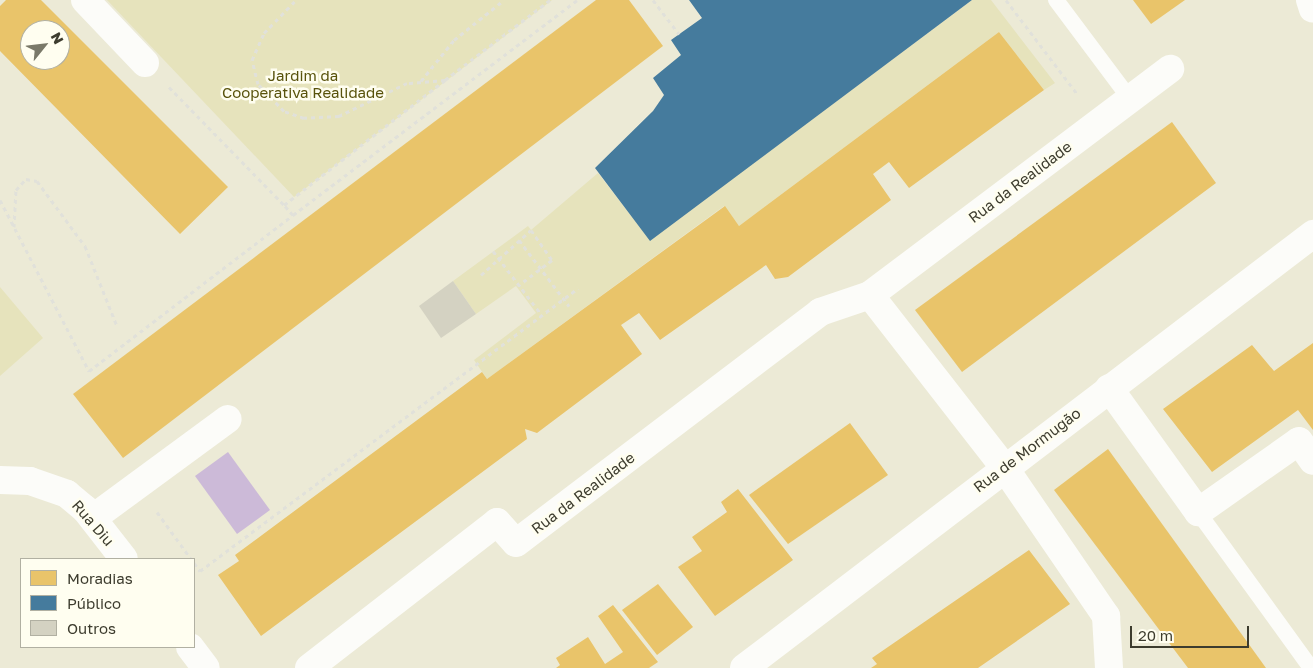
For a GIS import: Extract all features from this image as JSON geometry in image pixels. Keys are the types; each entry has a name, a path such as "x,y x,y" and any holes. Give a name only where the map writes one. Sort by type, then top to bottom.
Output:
{"street":[{"path":"85,0 145,63"},
{"path":"1310,0 1313,9"},
{"name":"Rua da Realidade","path":"309,668 498,522 516,543 820,312 870,295 1170,69"},
{"name":"Rua de Mormugão","path":"744,668 1004,467 1313,234"},
{"path":"870,295 1004,467 1106,616 1109,668"},
{"path":"1109,388 1198,512 1299,441 1313,460"},
{"path":"93,518 228,420"},
{"name":"Rua Diu","path":"0,480 47,485 67,494 93,518 123,558"},
{"path":"191,648 206,668"}],"lane":[{"path":"1056,0 1130,99"},
{"path":"1198,512 1311,668"}],"path":[{"path":"296,0 264,33 252,60 258,84 284,111 304,118 339,116 407,83 445,80"},
{"path":"421,82 466,28 491,14 504,0"},
{"path":"284,205 550,0"},
{"path":"0,200 88,371 577,0"},
{"path":"653,0 679,34"},
{"path":"1006,0 1098,123"},
{"path":"145,63 293,215"},
{"path":"14,230 14,195 22,180 29,178 52,195 80,236 117,326"},
{"path":"481,274 531,230 552,260 519,285"},
{"path":"519,240 569,306"},
{"path":"493,251 541,314"},
{"path":"195,564 200,571 578,288"},
{"path":"138,486 190,558"}],"green space":[{"name":"Jardim da Cooperativa Realidade","path":"107,0 552,0 294,197"},
{"path":"972,0 991,0 1055,83 1044,90 999,32 739,226 724,206 487,379 474,360 536,313 516,286 476,314 453,281 528,226 531,230 598,173 650,240"},
{"path":"0,287 43,338 0,376"}],"shaded area":[{"path":"228,452 270,510 237,534 195,476"}],"building: Moradias":[{"path":"6,0 41,0 61,20 20,20 20,70 70,70 70,29 228,187 180,234 0,51 0,6"},
{"path":"596,0 629,0 663,46 123,458 73,394"},
{"path":"1133,0 1185,0 1151,24"},
{"path":"999,32 1044,90 909,188 889,162 873,174 891,200 788,277 775,279 766,265 660,340 639,313 621,325 642,354 537,433 525,429 527,439 261,636 218,575 239,561 235,555 482,372 487,379 725,206 739,226"},
{"path":"1172,122 1216,183 962,372 915,310"},
{"path":"1313,343 1313,430 1298,410 1212,472 1163,409 1252,345 1274,371"},
{"path":"850,423 888,475 788,544 749,495"},
{"path":"1108,449 1266,668 1188,668 1054,490"},
{"path":"738,489 793,560 715,616 678,567 702,551 692,537 727,512 721,502"},
{"path":"1029,550 1070,604 978,668 871,668 877,664 872,658"},
{"path":"658,584 693,627 657,655 622,610"},
{"path":"613,605 658,662 649,668 556,668 560,665 556,658 588,637 605,664 623,652 598,616"}],"building: Público":[{"path":"689,0 972,0 650,241 595,168 653,111 664,95 653,78 681,55 671,40 702,18"}],"building: Outros":[{"path":"453,281 476,314 441,338 419,306"}]}
